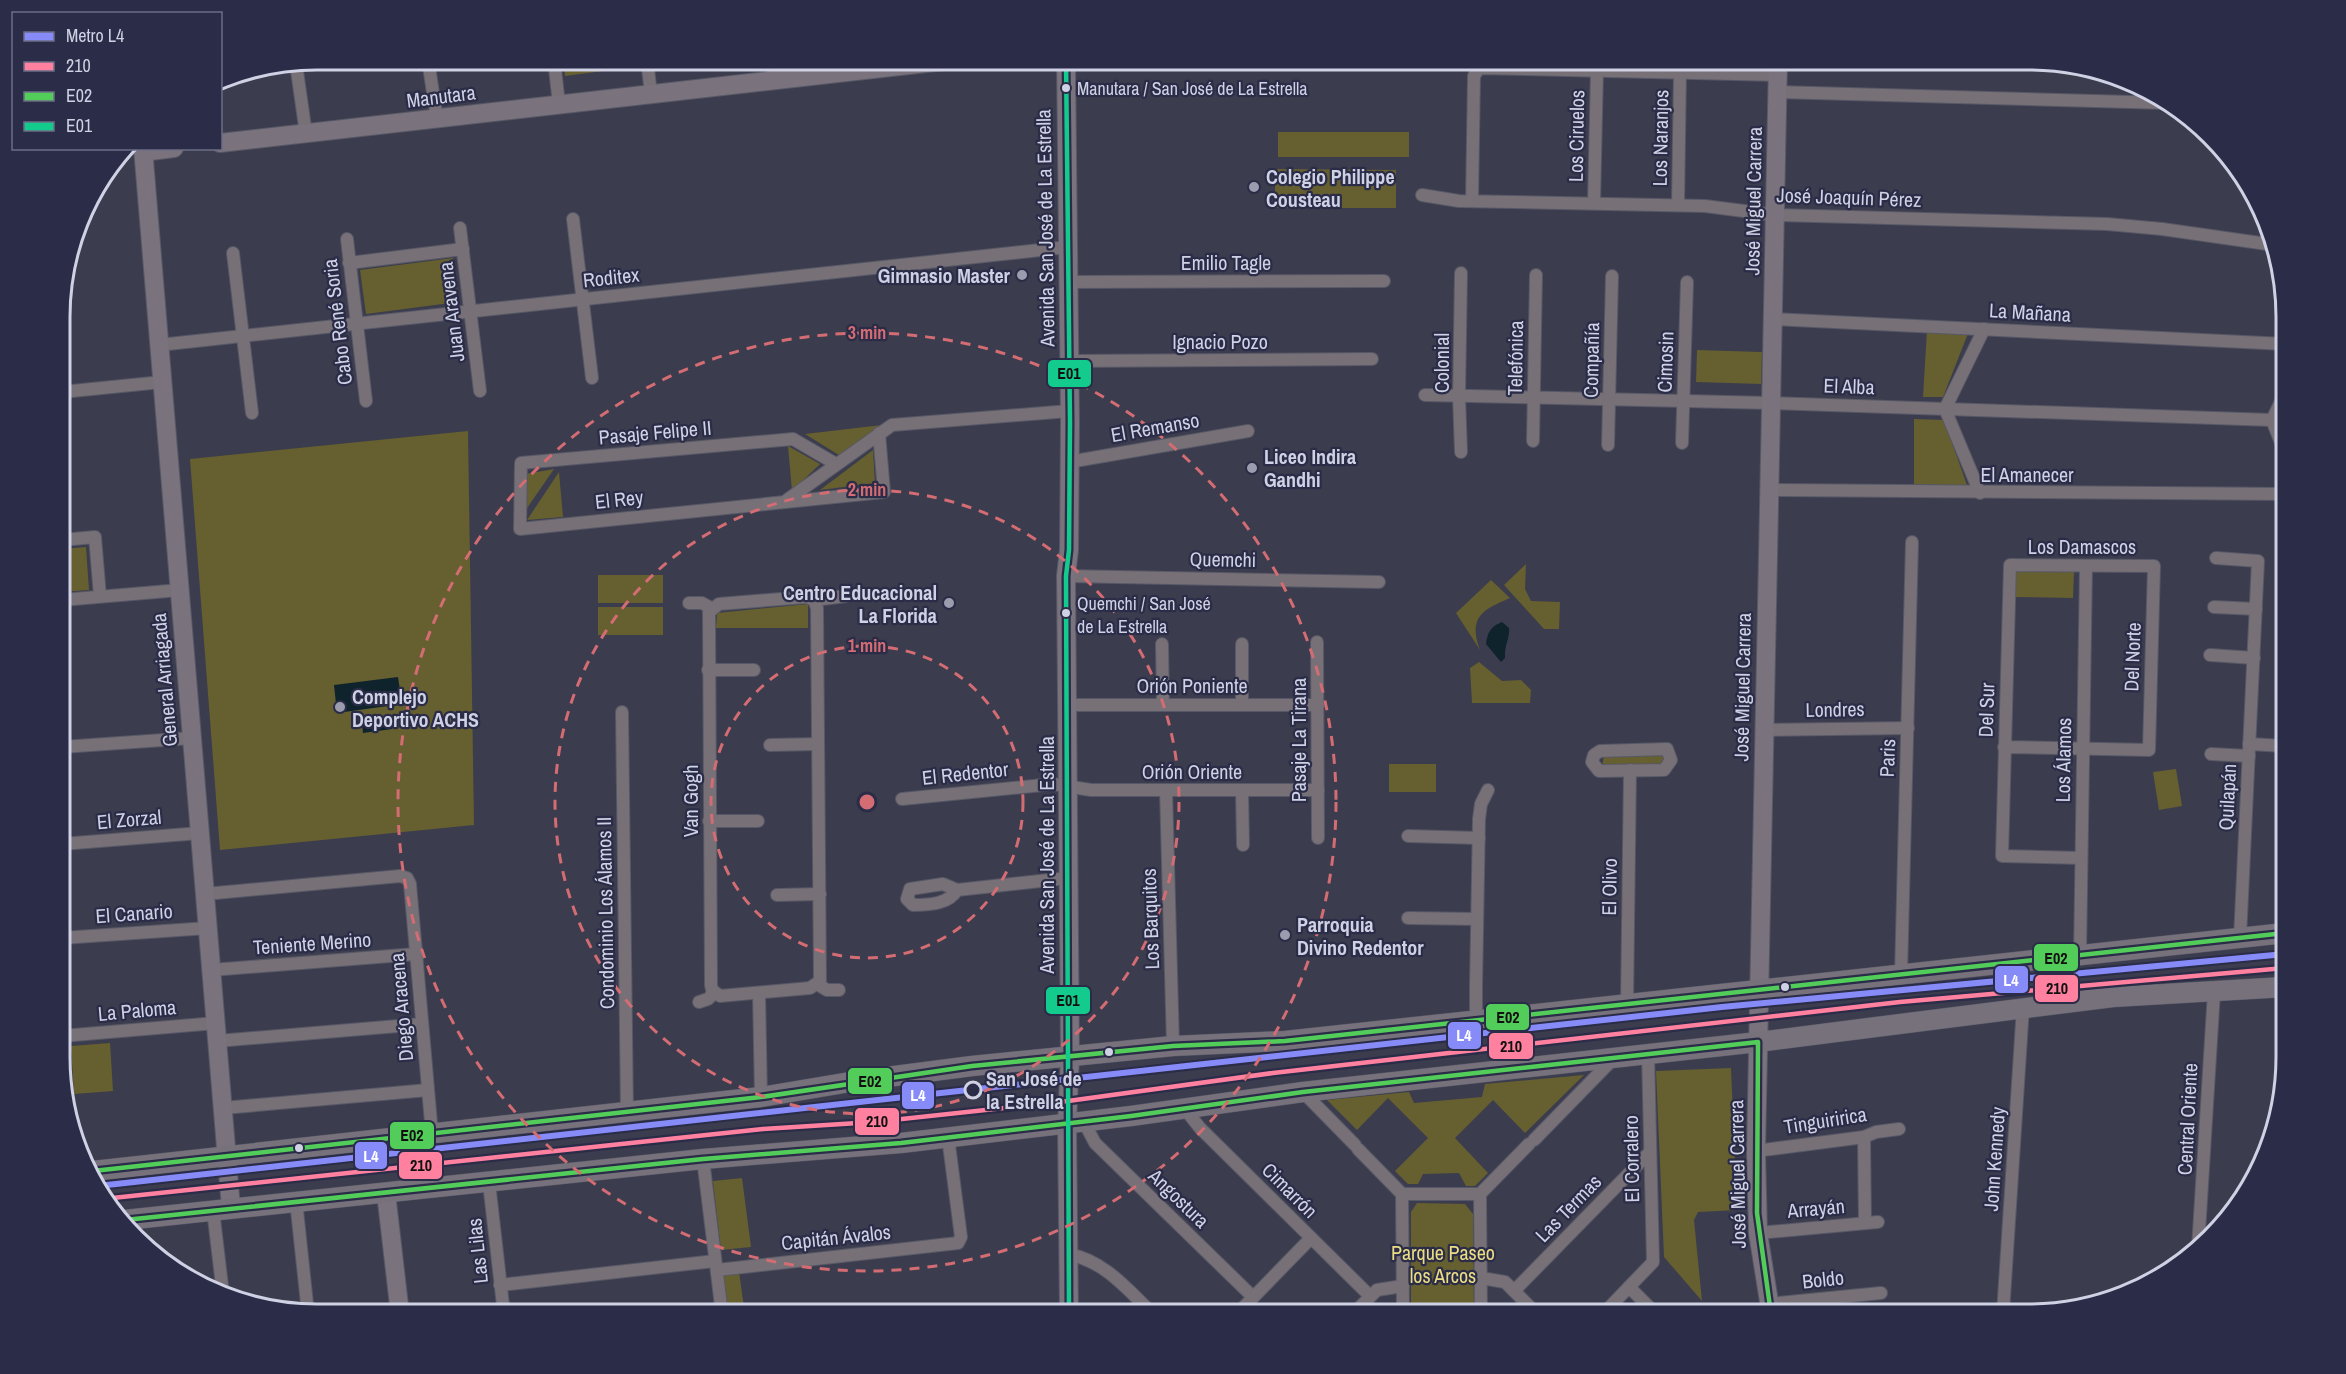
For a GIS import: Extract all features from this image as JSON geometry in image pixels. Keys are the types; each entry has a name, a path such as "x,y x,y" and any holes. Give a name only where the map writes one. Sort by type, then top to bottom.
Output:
{"main road":[{"path":"99,1170 627,1113 761,1097 880,1077 1070,1056 1173,1046 1275,1042 2276,934"},
{"path":"135,1223 222,1209 296,1201 1075,1123 1303,1092 1758,1042 2023,1007 2125,996 2214,993 2276,988"}],"street":[{"path":"430,70 437,119"},
{"path":"555,70 559,104"},
{"path":"648,70 651,94"},
{"path":"772,70 774,80"},
{"name":"Manutara","path":"222,143 852,70"},
{"name":"Avenida San José de La Estrella","path":"1056,70 1063,248 1068,282 1069,361 1064,411 1069,462 1069,550 1066,576 1068,878 1070,1056 1075,1123 1068,1254 1069,1304"},
{"name":"Avenida San José de La Estrella","path":"1066,70 1063,248 1064,411 1059,552 1066,576"},
{"path":"1472,201 1474,76 1477,70"},
{"path":"1597,70 1778,76 2148,102"},
{"name":"Los Ciruelos","path":"1594,203 1597,70"},
{"path":"297,71 306,134"},
{"name":"Los Naranjos","path":"1678,205 1680,72"},
{"name":"José Miguel Carrera","path":"1769,1304 1758,1233 1756,1150 1778,76"},
{"name":"General Arriagada","path":"143,150 223,1108 226,1156 222,1209"},
{"name":"José Joaquín Pérez","path":"1422,195 1472,201 1725,207 1775,215 2107,224 2162,229 2264,244"},
{"path":"573,219 592,378"},
{"name":"Juan Aravena","path":"460,228 480,391"},
{"name":"Cabo René Soria","path":"346,239 366,401"},
{"name":"Roditex","path":"159,345 1063,248"},
{"path":"349,263 463,249"},
{"path":"233,253 252,413"},
{"name":"Colonial","path":"1461,273 1459,396 1461,452"},
{"name":"Telefónica","path":"1533,441 1536,275"},
{"name":"Compañía","path":"1608,445 1612,276"},
{"name":"Emilio Tagle","path":"1068,282 1384,281"},
{"name":"Cimosin","path":"1682,443 1687,282"},
{"name":"La Mañana","path":"1773,319 2276,344"},
{"path":"1980,493 1945,409 1984,329"},
{"name":"Ignacio Pozo","path":"1069,361 1372,359"},
{"path":"70,391 162,382"},
{"name":"El Alba","path":"1425,395 1771,403 2272,420"},
{"path":"786,501 892,425 1064,411"},
{"path":"2276,412 2272,420 2276,430"},
{"name":"El Remanso","path":"1069,462 1248,431"},
{"name":"El Rey","path":"521,463 520,529 885,492 879,433"},
{"name":"Pasaje Felipe II","path":"521,463 793,439 836,464"},
{"name":"El Amanecer","path":"1769,490 2276,494"},
{"path":"70,539 95,537 100,596"},
{"name":"Paris","path":"1901,975 1912,543"},
{"name":"Quilapán","path":"2216,558 2258,561 2240,938"},
{"name":"Los Damascos","path":"2010,565 2154,566"},
{"name":"Del Sur","path":"2010,565 2002,856 2081,858"},
{"name":"Los Álamos","path":"2080,956 2086,566"},
{"name":"Del Norte","path":"2083,749 2149,750 2154,566"},
{"name":"Quemchi","path":"1066,576 1379,582"},
{"path":"70,599 180,590"},
{"path":"689,603 702,603 711,608 719,604 806,597 814,600 846,596"},
{"path":"699,1002 708,999 714,993 720,996 810,988 817,984 820,977 817,608 814,600"},
{"path":"2214,607 2256,609"},
{"name":"Van Gogh","path":"711,608 708,617 709,821 711,985 714,993"},
{"name":"Pasaje La Tirana","path":"1317,642 1318,838"},
{"path":"1162,644 1163,705"},
{"path":"1242,644 1242,705"},
{"path":"2210,655 2254,658"},
{"path":"708,670 754,670"},
{"name":"Orión Poniente","path":"1067,705 1318,705"},
{"name":"Condominio Los Álamos II","path":"622,712 627,1113"},
{"name":"Londres","path":"1764,730 1908,728"},
{"path":"70,746 192,738"},
{"path":"770,745 818,744"},
{"path":"2004,747 2083,749"},
{"path":"2211,754 2276,747"},
{"path":"1666,749 1670,752 1671,760 1664,770 1630,770 1599,771 1593,766 1593,758 1600,751 1666,749"},
{"name":"El Olivo","path":"1627,1005 1630,770"},
{"name":"El Redentor","path":"902,799 1053,784 1068,786"},
{"name":"Orión Oriente","path":"1068,786 1091,790 1318,790"},
{"name":"Los Barquitos","path":"1166,790 1173,1046"},
{"path":"1242,790 1243,845"},
{"path":"1479,1020 1476,1009 1479,838 1481,804 1488,790"},
{"path":"709,821 758,821"},
{"name":"El Zorzal","path":"70,843 200,833"},
{"path":"1408,836 1479,838"},
{"name":"Diego Aracena","path":"205,894 400,876 407,878 410,884 432,1134"},
{"path":"957,890 1068,878"},
{"path":"777,895 819,894"},
{"path":"1408,918 1477,919"},
{"name":"El Canario","path":"70,937 208,928"},
{"name":"Teniente Merino","path":"211,970 416,954"},
{"path":"817,984 827,990 839,990"},
{"path":"759,993 761,1097"},
{"name":"Central Oriente","path":"2199,1235 2214,993"},
{"name":"John Kennedy","path":"2004,1304 2023,1007"},
{"name":"La Paloma","path":"70,1036 422,1024"},
{"name":"El Corralero","path":"1629,1287 1653,1262 1648,1054"},
{"path":"1402,1194 1480,1194 1614,1058"},
{"path":"223,1108 428,1090"},
{"path":"1303,1092 1402,1194 1403,1304"},
{"name":"Cimarrón","path":"1185,1109 1200,1128 1370,1296"},
{"name":"Angostura","path":"1075,1123 1253,1297"},
{"name":"Tinguiririca","path":"1756,1150 1864,1137 1876,1132 1899,1129"},
{"name":"Capitán Ávalos","path":"500,1285 960,1242 948,1137"},
{"path":"1864,1137 1864,1223"},
{"name":"Las Termas","path":"1514,1291 1650,1152"},
{"path":"703,1159 721,1304"},
{"name":"Las Lilas","path":"489,1183 503,1304"},
{"path":"386,1193 399,1304"},
{"path":"1480,1194 1481,1304"},
{"path":"296,1201 307,1303"},
{"path":"222,1209 223,1285"},
{"name":"Arrayán","path":"1758,1233 1878,1222"},
{"path":"1246,1304 1311,1238"},
{"path":"1068,1254 1103,1267 1142,1304"},
{"path":"1481,1278 1501,1280 1527,1304"},
{"path":"1362,1304 1381,1287 1403,1286"},
{"path":"1613,1304 1629,1287 1646,1304"},
{"name":"Boldo","path":"1805,1304 1881,1293"}],"green space":[{"path":"564,70 611,70 565,76"},
{"path":"1278,132 1409,132 1409,157 1278,157"},
{"path":"1275,169 1396,170 1396,208 1275,208"},
{"path":"453,258 458,302 366,314 360,270"},
{"path":"1927,330 1969,331 1943,397 1923,397"},
{"path":"1697,350 1762,352 1761,384 1696,382"},
{"path":"1914,419 1944,420 1968,488 1914,485"},
{"path":"882,425 842,457 805,434"},
{"name":"Complejo Deportivo ACHS","path":"468,431 474,825 220,850 190,459"},
{"path":"788,446 820,464 792,491"},
{"path":"873,450 875,483 820,490"},
{"path":"554,469 523,514 526,474"},
{"path":"559,472 563,517 527,520"},
{"path":"86,547 89,590 70,591 70,548"},
{"path":"1526,564 1525,589 1531,601 1560,602 1559,629 1544,629 1504,585"},
{"path":"2016,570 2074,571 2073,598 2015,597"},
{"path":"598,575 663,575 663,603 598,603"},
{"path":"1491,580 1510,598 1480,616 1476,630 1480,650 1456,613"},
{"path":"808,604 808,628 716,628 717,613"},
{"path":"598,607 663,607 663,635 598,635"},
{"path":"1479,662 1502,681 1521,680 1531,690 1530,703 1472,703 1470,668"},
{"path":"1664,753 1665,766 1602,767 1604,755"},
{"path":"1389,764 1436,764 1436,792 1389,792"},
{"path":"2176,769 2182,806 2159,810 2153,772"},
{"path":"110,1043 113,1091 74,1094 71,1046"},
{"path":"1731,1068 1737,1210 1698,1212 1694,1220 1702,1301 1664,1257 1656,1071"},
{"path":"1584,1075 1525,1133 1493,1100 1455,1138 1488,1173 1475,1186 1466,1186 1459,1173 1423,1174 1418,1184 1408,1184 1395,1171 1428,1138 1388,1098 1357,1130 1327,1100 1409,1092 1414,1103 1482,1097 1485,1084"},
{"path":"742,1178 751,1247 721,1250 713,1181"},
{"name":"Parque Paseo los Arcos","path":"1417,1203 1465,1204 1473,1214 1474,1304 1411,1304 1411,1212"},
{"path":"739,1272 744,1304 727,1304 723,1274"}],"water":[{"path":"1502,622 1509,628 1509,632 1505,658 1501,662 1486,644 1490,630"},
{"path":"398,677 402,704 337,713 334,685"},
{"path":"391,721 392,729 363,733 362,724"}],"metro line":[{"name":"L4","path":"107,1185 1722,1007 2276,955"}],"transit line":[{"name":"E01","path":"1066,70 1070,422 1069,550 1066,576 1069,1304"},
{"name":"E02","path":"99,1170 761,1097 972,1066 1173,1046 1285,1041 2276,934"},
{"name":"210","path":"115,1198 763,1129 874,1122 1068,1101 1273,1073 1900,1002 2276,969"},
{"name":"E02","path":"132,1219 703,1159 901,1143 1131,1116 1303,1092 1758,1042 1757,1213 1770,1304"}],"place":[{"name":"Manutara / San José de La Estrella","path":"1066,88"},
{"name":"Colegio Philippe Cousteau","path":"1254,187"},
{"name":"Gimnasio Master","path":"1022,275"},
{"name":"Liceo Indira Gandhi","path":"1252,468"},
{"name":"Centro Educacional La Florida","path":"949,603"},
{"name":"Quemchi / San José de La Estrella","path":"1066,613"},
{"name":"Complejo Deportivo ACHS","path":"340,707"},
{"name":"Parroquia Divino Redentor","path":"1285,935"},
{"name":"San José de la Estrella","path":"973,1090"}]}
